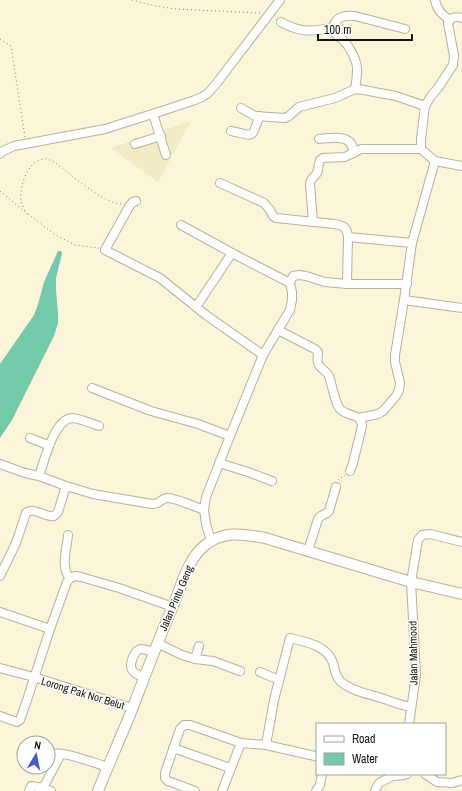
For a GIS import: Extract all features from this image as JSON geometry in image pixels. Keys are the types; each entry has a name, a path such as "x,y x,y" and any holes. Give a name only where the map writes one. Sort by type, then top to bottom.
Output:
{"main road":[{"name":"Jalan Pintu Geng","path":"98,791 188,569 195,556 211,541 221,536 231,534 243,534 265,538 411,582 459,594"}],"street":[{"path":"0,154 8,148 26,143 106,129 202,97 208,93 280,0"},
{"path":"436,0 438,10 450,20"},
{"path":"355,90 358,69 356,62 343,39 334,31 335,22 339,18 355,16 405,29"},
{"path":"462,18 458,16 453,17 448,24 454,56 453,65 425,106 421,139 422,149 435,161 462,166"},
{"path":"281,22 295,29 313,31 334,27"},
{"path":"241,108 255,116 285,118 299,107 335,98 355,90 364,90 396,96 425,106"},
{"path":"153,114 166,154"},
{"path":"231,131 244,135 253,133 259,116"},
{"path":"135,144 161,136"},
{"path":"319,139 343,138 348,140 353,148 353,153"},
{"path":"313,222 310,180 318,171 320,160 323,158 345,157 361,149 422,149"},
{"path":"359,418 378,414 383,411 396,396 399,390 400,383 394,355 407,284 412,243 435,161"},
{"path":"220,182 264,203 276,218 342,225 346,230 348,237 347,284"},
{"path":"134,202 130,205 105,250 160,278 196,307 263,355"},
{"path":"181,225 290,282"},
{"path":"348,237 412,243"},
{"path":"196,307 232,253"},
{"path":"211,541 204,510 206,497 263,355 290,310 292,292 290,282 294,276 306,276 325,282 347,284 407,284"},
{"path":"404,300 462,308"},
{"path":"278,330 318,352 318,362 320,366 328,372 337,405 341,410 359,418 362,421 353,464 350,471"},
{"path":"92,388 151,411 198,424 230,436"},
{"path":"39,476 48,445 62,423 71,418 75,418 99,426"},
{"path":"30,438 48,445"},
{"path":"219,463 272,481"},
{"path":"0,464 93,494 152,504 159,503 164,499 172,498 204,510"},
{"path":"0,576 16,543 26,512 32,510 48,516 54,516 58,512 66,486"},
{"path":"308,551 319,518 327,514 329,511 336,487"},
{"name":"Jalan Mahmood","path":"408,723 416,675 411,582 418,540 422,535 430,534 462,542"},
{"path":"68,535 65,568 70,578 76,576 100,582 173,607"},
{"name":"Lorong Pak Nor Belut","path":"0,716 17,722 20,720 50,629 67,582 70,578"},
{"path":"0,612 50,629"},
{"path":"266,745 269,723 290,638 318,646 328,653 333,663 335,674 341,682 349,687 392,703 411,707"},
{"path":"195,659 199,646"},
{"path":"144,678 131,670 131,664 137,650 155,648 195,659 213,661 240,671"},
{"name":"Lorong Pak Nor Belut","path":"0,668 34,677 132,708"},
{"path":"260,672 279,680"},
{"path":"195,791 168,782 165,778 165,772 173,748 180,729 184,725 190,725 240,743 266,745 316,756"},
{"path":"222,791 240,743"},
{"path":"173,748 230,768"},
{"path":"56,754 88,760 108,767"},
{"path":"29,791 31,786 47,789 61,754"},
{"path":"426,775 437,782 452,783 461,781 462,771"},
{"path":"316,791 320,785 322,775"},
{"path":"375,791 381,781 393,775 404,775"}],"path":[{"path":"132,0 175,9 269,14"},
{"path":"0,38 11,46 26,143"},
{"path":"27,214 21,203 23,182 30,166 37,160 46,158 54,162 101,196 119,204 134,202"},
{"path":"0,191 54,234 75,246 102,248 105,250"},
{"path":"336,487 340,478 350,471"}],"shaded area":[{"path":"191,121 158,182 111,148"}],"water":[{"path":"58,251 62,252 62,254 56,278 58,323 54,336 12,420 0,438 0,364 34,315 44,282"}]}
